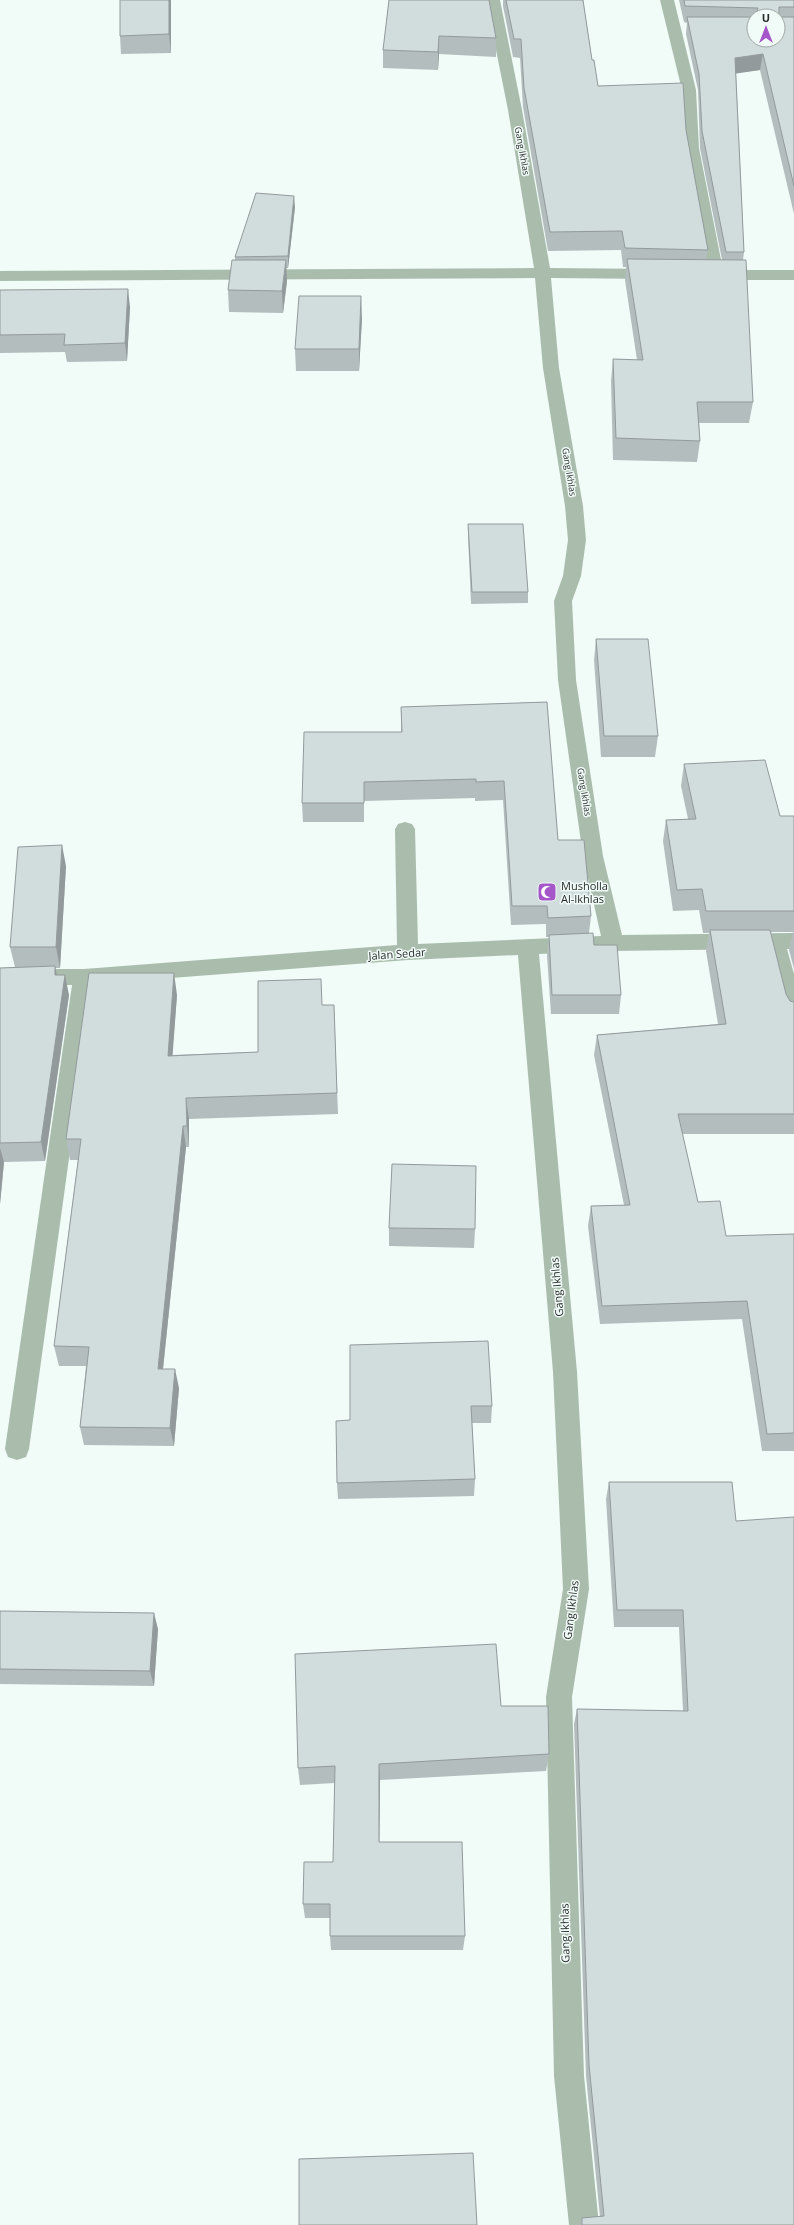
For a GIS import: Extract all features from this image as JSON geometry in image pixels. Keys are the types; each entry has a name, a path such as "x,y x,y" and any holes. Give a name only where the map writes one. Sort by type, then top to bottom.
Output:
{"street":[{"path":"667,0 680,28 689,90 692,148 709,275 794,275"},
{"name":"Gang Ikhlas","path":"498,1 543,273 552,368 574,506 577,540 572,576 563,602 567,680 593,856 613,943"},
{"path":"0,276 543,273 669,275"},
{"path":"405,829 408,952"},
{"path":"784,942 794,1014"},
{"name":"Jalan Sedar","path":"0,977 84,977 408,952 613,943 784,942"},
{"name":"Gang Ikhlas","path":"528,947 565,1372 576,1589 559,1697 569,2076 584,2225"},
{"path":"17,1449 84,977"}],"building":[{"path":"120,0 169,0 169,34 120,36"},
{"path":"389,0 489,0 496,38 439,36 438,52 383,50"},
{"path":"506,0 583,0 592,60 594,60 598,86 683,83 686,130 708,250 625,248 622,231 550,232 524,88 521,39 514,39"},
{"path":"684,0 794,0 794,7 779,8 685,6"},
{"path":"687,17 746,17 746,48 786,48 786,17 794,17 794,186 763,54 735,58 744,252 726,252 702,131 699,74"},
{"path":"256,193 294,196 288,256 235,257"},
{"path":"627,259 746,260 753,402 697,402 700,441 616,438 613,359 643,360"},
{"path":"232,260 286,260 282,291 228,290"},
{"path":"128,289 125,343 64,345 65,334 0,335 0,290"},
{"path":"299,296 361,296 359,349 295,349"},
{"path":"468,524 523,524 528,592 472,592"},
{"path":"596,639 648,639 658,736 604,736"},
{"path":"547,702 558,840 584,840 591,916 548,918 547,906 512,906 504,781 476,782 476,779 364,782 364,803 302,803 304,732 402,732 401,707"},
{"path":"765,760 780,816 794,816 794,911 706,911 702,889 677,890 666,820 696,819 684,764"},
{"path":"62,845 56,947 10,947 18,847"},
{"path":"710,930 770,930 786,994 790,1001 794,1002 794,1114 678,1114 698,1202 720,1201 726,1236 794,1234 794,1433 767,1434 747,1301 602,1306 591,1206 630,1205 597,1035 726,1024"},
{"path":"593,933 594,945 617,945 621,995 552,995 549,935"},
{"path":"55,966 55,975 65,975 41,1142 0,1143 0,968"},
{"path":"89,973 174,973 168,1056 258,1052 258,981 321,979 322,1005 334,1005 337,1093 186,1098 187,1126 183,1126 158,1369 175,1369 170,1428 80,1427 89,1347 54,1346 81,1139 66,1139"},
{"path":"392,1164 476,1166 475,1229 389,1228"},
{"path":"488,1341 492,1406 471,1406 475,1479 337,1483 336,1421 350,1420 350,1345"},
{"path":"609,1482 732,1482 736,1521 794,1517 794,2225 582,2225 582,2218 604,2216 589,2065 577,1709 688,1711 683,1610 617,1610"},
{"path":"0,1611 154,1613 150,1671 0,1669"},
{"path":"496,1644 501,1706 548,1706 549,1754 379,1764 379,1842 462,1842 465,1936 330,1936 330,1904 303,1904 304,1862 333,1862 335,1766 298,1768 295,1654"},
{"path":"473,2153 477,2225 299,2225 299,2159"}],"place":[{"name":"Musholla Al-Ikhlas","path":"547,892"}]}
